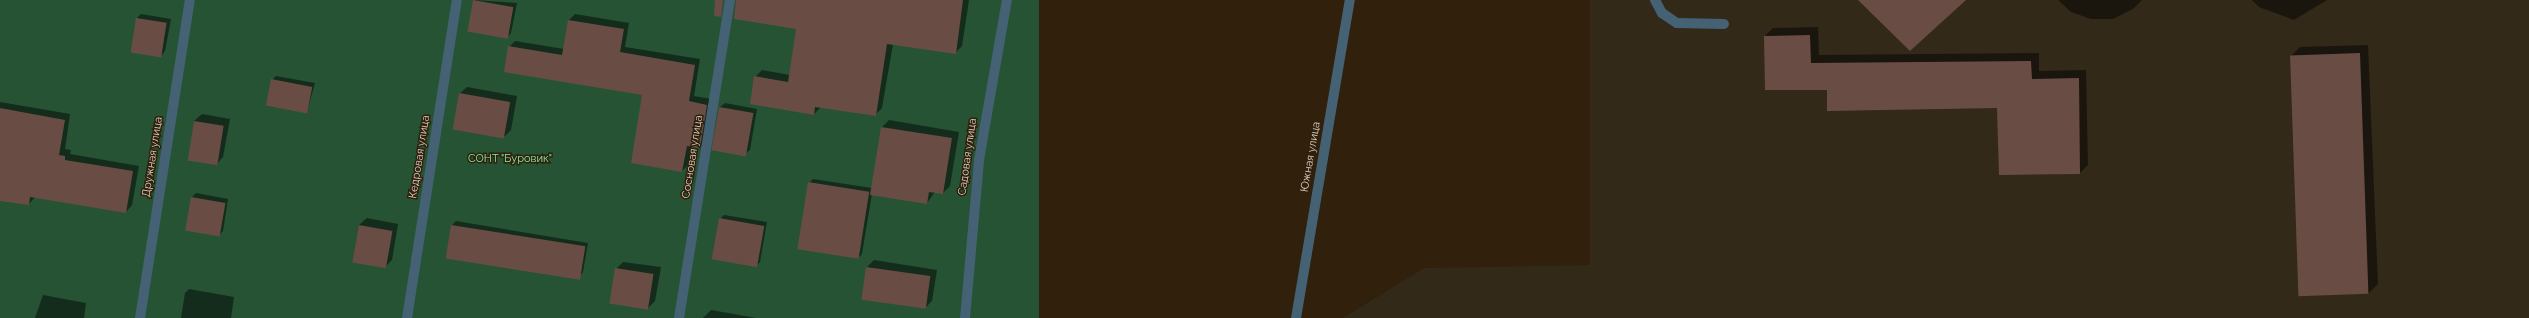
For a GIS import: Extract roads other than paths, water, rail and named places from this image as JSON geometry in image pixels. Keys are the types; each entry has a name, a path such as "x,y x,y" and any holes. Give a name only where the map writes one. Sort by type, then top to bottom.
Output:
{"street":[{"name":"Дружная улица","path":"140,318 190,0"},
{"name":"Кедровая улица","path":"408,318 457,0"},
{"name":"Сосновая улица","path":"679,318 730,0"},
{"name":"Садовая улица","path":"965,318 979,160 1006,0"},
{"name":"Южная улица","path":"1296,318 1350,0"},
{"path":"1655,0 1662,13 1677,23 1724,24"}],"park label":[{"name":"СОНТ \"Буровик\"","path":"510,159"}]}
